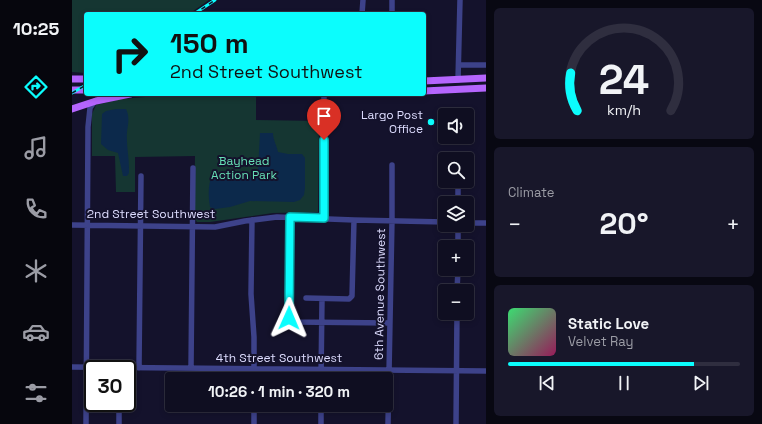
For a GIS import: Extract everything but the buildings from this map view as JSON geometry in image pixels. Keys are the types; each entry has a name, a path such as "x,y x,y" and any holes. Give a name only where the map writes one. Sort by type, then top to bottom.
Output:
{"main road":[{"path":"426,81 486,78"},
{"path":"72,79 84,79"},
{"path":"426,91 486,88"},
{"path":"72,90 84,90"},
{"path":"74,108 96,101 120,96"}],"street":[{"path":"362,12 363,0"},
{"path":"392,0 392,12"},
{"path":"458,80 460,0"},
{"path":"459,65 486,64"},
{"path":"324,96 324,218"},
{"path":"86,360 88,123 90,108 96,101"},
{"path":"74,108 84,110 88,123"},
{"name":"6th Avenue Southwest","path":"388,424 392,165"},
{"path":"191,368 193,168"},
{"path":"139,368 141,176"},
{"name":"2nd Street Southwest","path":"72,225 193,228 214,227 268,217 438,222"},
{"path":"290,217 289,318 291,321 390,323"},
{"path":"252,220 251,294 254,337 254,369"},
{"path":"306,298 348,299 352,296 354,220"},
{"path":"474,223 486,223"},
{"path":"321,369 322,299"},
{"path":"456,424 457,320"},
{"name":"4th Street Southwest","path":"72,367 84,368"},
{"name":"4th Street Southwest","path":"139,368 486,371"},
{"path":"86,412 86,424"},
{"path":"119,412 119,424"},
{"path":"254,412 254,424"},
{"path":"321,412 321,424"}],"green space":[{"path":"72,0 209,0 192,12 84,12 84,73 72,72"},
{"name":"Bayhead Action Park","path":"157,96 256,96 256,120 319,121 318,212 273,213 210,222 197,222 194,218 195,156 135,157 135,192 116,192 115,156 92,156 92,114 96,105 121,99"}],"water":[{"path":"126,109 128,115 127,136 129,173 127,176 123,176 118,153 108,150 101,144 102,114 106,111"},
{"path":"260,133 273,133 278,152 302,154 305,158 304,195 300,200 294,202 250,201 230,207 215,209 210,207 209,191 212,175 218,173 234,174 249,178 254,176 258,171"}],"railway":[{"path":"197,12 215,0"},
{"path":"72,93 84,86"}],"place":[{"name":"Largo Post Office","path":"431,122"}],"route":[{"path":"289,318 290,217 324,218 324,140"}]}
